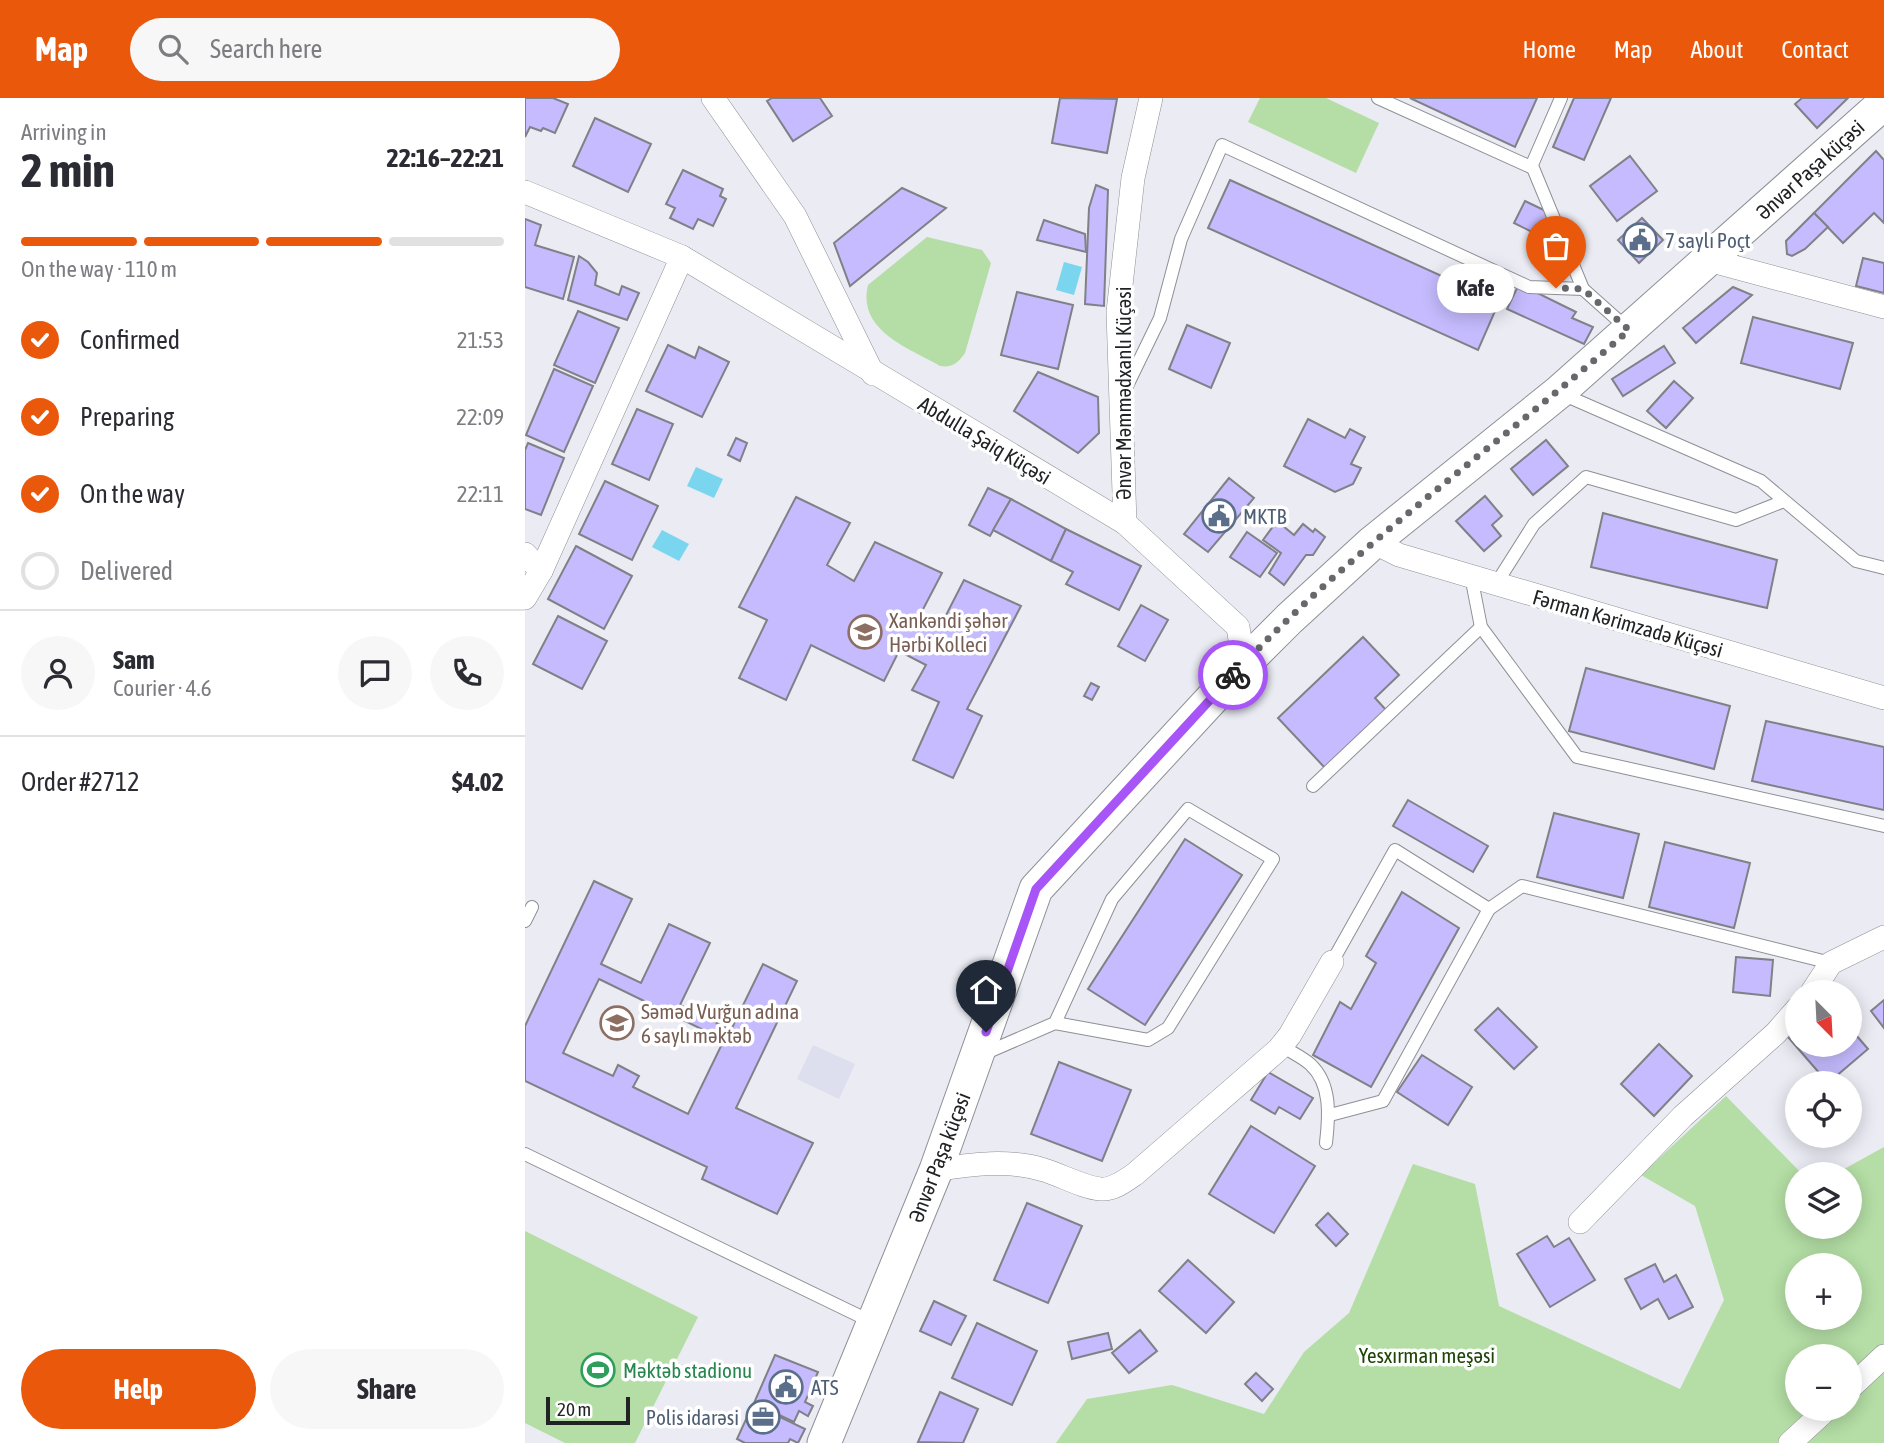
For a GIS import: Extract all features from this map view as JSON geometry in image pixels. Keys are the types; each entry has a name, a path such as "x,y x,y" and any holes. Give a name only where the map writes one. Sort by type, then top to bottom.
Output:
{"street":[{"path":"713,98 795,216 873,374"},
{"name":"Ənvər Məmmədxanlı Küçəsi","path":"1125,523 1118,312 1133,177 1151,98"},
{"name":"Ənvər Paşa küçəsi","path":"824,1443 936,1170 1036,889 1244,664 1373,542 1559,392 1884,103"},
{"name":"Abdulla Şaiq Küçəsi","path":"525,192 682,257 1125,523 1238,627 1244,664"},
{"path":"525,598 533,562 682,257"},
{"path":"1707,260 1884,307"},
{"name":"Fərman Kərimzadə Küçəsi","path":"1373,542 1399,555 1884,698"},
{"path":"1819,980 1831,963 1884,937"},
{"path":"936,1170 965,1165 1006,1164 1041,1169 1101,1189 1113,1187 1135,1174 1282,1046 1332,962"},
{"path":"1580,1222 1683,1116 1785,1023"},
{"path":"1862,1377 1884,1356"},
{"path":"1790,1443 1814,1421"}],"lane":[{"path":"1378,98 1531,167 1583,289 1629,330"},
{"path":"1531,167 1562,98"},
{"path":"1121,398 1160,318 1181,239 1222,145 1529,287 1583,289"},
{"path":"1559,392 1761,481 1856,561 1884,568"},
{"path":"1496,584 1534,523 1586,477 1736,520 1784,500"},
{"path":"1471,576 1481,627 1577,757 1884,826"},
{"path":"1313,786 1481,627"},
{"path":"977,1056 1055,1023 1149,1040 1168,1028 1273,859 1188,809 1112,899 1055,1023"},
{"path":"1332,962 1395,850 1489,909"},
{"path":"1330,1115 1383,1101 1489,909 1522,886 1831,963"},
{"path":"525,921 532,907"},
{"path":"1282,1046 1310,1064 1318,1074 1330,1115 1326,1143"},
{"path":"525,1154 873,1322"}],"shaded area":[{"path":"813,1045 855,1064 839,1099 797,1079"}],"green space":[{"path":"1260,98 1326,98 1379,123 1356,173 1248,122"},
{"path":"927,237 982,250 991,263 965,353 957,362 948,366 940,366 888,336 870,315 867,301 868,285"},
{"name":"Yesxırman meşəsi","path":"1726,1096 1790,1162 1785,1162 1785,1239 1862,1239 1862,1162 1857,1162 1884,1147 1884,1443 1056,1443 1087,1399 1172,1385 1264,1414 1304,1352 1349,1313 1413,1164 1475,1184 1499,1306 1680,1389 1724,1300 1695,1206 1641,1175"},
{"name":"Məktəb stadionu","path":"525,1231 698,1317 635,1443 565,1443 525,1423"}],"water":[{"path":"1064,262 1082,267 1074,295 1056,290"},
{"path":"696,467 723,479 714,498 687,486"},
{"path":"662,530 689,544 679,561 652,547"}],"building":[{"path":"525,98 553,98 568,104 555,133 530,127 525,137"},
{"path":"772,98 820,98 832,116 793,141 767,101"},
{"path":"1060,98 1117,99 1107,153 1052,143"},
{"path":"1410,98 1537,98 1515,147"},
{"path":"1574,98 1611,98 1584,160 1553,147"},
{"path":"1802,98 1848,98 1817,128 1795,104"},
{"path":"595,118 651,144 628,192 573,166"},
{"path":"1876,151 1884,160 1884,223 1874,213 1843,243 1814,213"},
{"path":"1630,156 1657,191 1617,221 1590,186"},
{"path":"683,170 723,189 720,196 726,199 713,226 698,219 693,229 670,218 675,208 666,204"},
{"path":"1230,180 1499,302 1478,350 1208,228"},
{"path":"1096,185 1108,190 1104,306 1085,304 1089,208"},
{"path":"902,188 946,208 850,286 834,243"},
{"path":"1525,201 1550,213 1538,235 1514,223"},
{"path":"1814,213 1828,227 1805,249 1792,256 1787,254 1786,241"},
{"name":"7 saylı Poçt","path":"1642,218 1663,240 1639,263 1618,240"},
{"path":"525,219 541,225 535,245 574,257 563,299 525,287"},
{"path":"1044,220 1085,234 1086,252 1037,240"},
{"path":"579,256 597,273 595,285 619,295 622,286 639,293 627,320 568,300"},
{"path":"1863,258 1884,263 1884,293 1856,286"},
{"path":"1519,284 1576,312 1572,318 1593,327 1584,344 1507,309"},
{"path":"1733,287 1752,295 1696,343 1683,328"},
{"path":"1017,292 1073,305 1058,369 1001,355"},
{"path":"578,311 619,328 595,383 554,365"},
{"path":"1753,317 1853,343 1840,389 1741,363"},
{"path":"1187,325 1230,343 1211,388 1169,369"},
{"path":"668,345 695,358 699,347 729,362 702,417 646,391"},
{"path":"1664,346 1675,363 1623,396 1612,379"},
{"path":"554,369 593,386 564,452 526,435"},
{"path":"1038,372 1098,397 1099,433 1078,453 1014,411"},
{"path":"1674,381 1693,398 1666,428 1647,411"},
{"path":"637,409 673,424 649,480 612,464"},
{"path":"1308,419 1345,438 1350,429 1365,437 1351,464 1361,468 1353,484 1335,492 1284,466"},
{"path":"736,438 747,443 740,461 728,455"},
{"path":"1546,440 1568,466 1533,495 1511,469"},
{"path":"528,443 564,458 541,515 525,509 525,450"},
{"name":"MKTB","path":"1229,478 1254,498 1208,552 1184,534"},
{"path":"605,481 658,506 632,560 579,534"},
{"path":"988,488 1011,499 990,536 969,525"},
{"path":"1485,496 1502,516 1492,525 1501,536 1484,551 1456,521"},
{"path":"796,497 850,523 827,565 854,581 875,542 942,573 920,615 941,625 964,580 1021,606 967,709 982,716 953,778 913,760 939,702 912,690 926,665 899,651 884,681 811,645 786,700 739,678 767,620 739,607"},
{"path":"1011,499 1066,529 1051,561 993,530"},
{"path":"1603,513 1777,560 1767,608 1591,567"},
{"path":"1277,521 1294,535 1303,524 1325,537 1313,555 1306,555 1284,585 1269,573 1281,553 1263,540"},
{"path":"1066,529 1141,566 1119,610 1066,584 1073,572 1051,561"},
{"path":"1247,532 1277,553 1260,577 1230,557"},
{"path":"576,546 632,576 604,629 548,599"},
{"path":"1141,605 1168,620 1145,661 1118,646"},
{"path":"558,616 607,641 582,689 533,664"},
{"path":"1363,637 1399,675 1375,698 1387,711 1326,769 1278,718"},
{"path":"1586,668 1730,706 1714,769 1569,731"},
{"path":"1091,683 1099,687 1092,700 1084,696"},
{"path":"1766,721 1884,747 1884,810 1752,781"},
{"path":"1408,800 1488,846 1473,872 1393,826"},
{"path":"1554,813 1639,834 1623,898 1537,877"},
{"path":"1185,839 1242,875 1145,1025 1088,989"},
{"path":"1665,842 1750,863 1734,928 1649,907"},
{"path":"594,881 632,899 601,964 641,983 669,924 710,943 680,1005 731,1030 763,964 797,981 736,1108 813,1143 777,1214 702,1179 707,1167 525,1081 525,1026","holes":["599,979 724,1040 688,1114 633,1087 639,1076 618,1065 613,1076 563,1053"]},
{"path":"1402,892 1459,928 1371,1087 1313,1055 1340,1002 1351,1009 1376,963 1366,956"},
{"path":"1736,957 1773,960 1770,996 1733,992"},
{"path":"1884,1000 1884,1028 1871,1011"},
{"path":"1498,1008 1537,1047 1514,1069 1475,1030"},
{"path":"1862,1042 1868,1049 1862,1054"},
{"path":"1659,1044 1692,1076 1654,1116 1621,1084"},
{"path":"1422,1055 1472,1087 1448,1125 1397,1092"},
{"path":"1805,1057 1859,1057 1842,1071 1818,1071"},
{"path":"1059,1062 1131,1090 1102,1161 1031,1134"},
{"path":"1268,1072 1313,1098 1300,1119 1279,1107 1275,1114 1251,1100"},
{"path":"1251,1126 1315,1166 1274,1233 1209,1194"},
{"path":"1027,1203 1082,1226 1048,1303 994,1280"},
{"path":"1328,1213 1348,1234 1336,1246 1316,1225"},
{"path":"1547,1236 1554,1247 1569,1238 1595,1280 1550,1307 1517,1254"},
{"path":"1188,1260 1234,1302 1206,1333 1159,1291"},
{"path":"1655,1264 1664,1282 1676,1275 1693,1307 1669,1319 1658,1299 1641,1309 1625,1279"},
{"path":"934,1301 966,1316 951,1345 920,1331"},
{"path":"977,1323 1037,1351 1012,1405 952,1378"},
{"path":"1140,1330 1157,1351 1129,1373 1112,1353"},
{"path":"1108,1333 1112,1349 1072,1359 1068,1342"},
{"name":"ATS","path":"775,1355 818,1372 805,1402 813,1406 808,1416 799,1411 794,1422 754,1403"},
{"path":"1256,1373 1273,1389 1262,1401 1245,1384"},
{"path":"940,1392 978,1409 963,1443 918,1442"},
{"name":"Polis idarəsi","path":"753,1404 805,1429 798,1443 790,1439 788,1443 745,1443 737,1439"}],"way so far":[{"path":"1233,675 1373,542 1559,392 1629,330 1583,289 1556,288"}],"place":[{"name":"7 saylı Poçt","path":"1640,240"},
{"name":"Kafe","path":"1556,288"},
{"name":"MKTB","path":"1219,516"},
{"name":"Xankəndi şəhər Hərbi Kolleci","path":"865,632"},
{"name":"Səməd Vurğun adına 6 saylı məktəb","path":"617,1023"},
{"name":"Məktəb stadionu","path":"598,1370"},
{"name":"ATS","path":"786,1387"},
{"name":"Polis idarəsi","path":"763,1417"}],"route":[{"path":"986,1032 1036,889 1233,675"}]}
